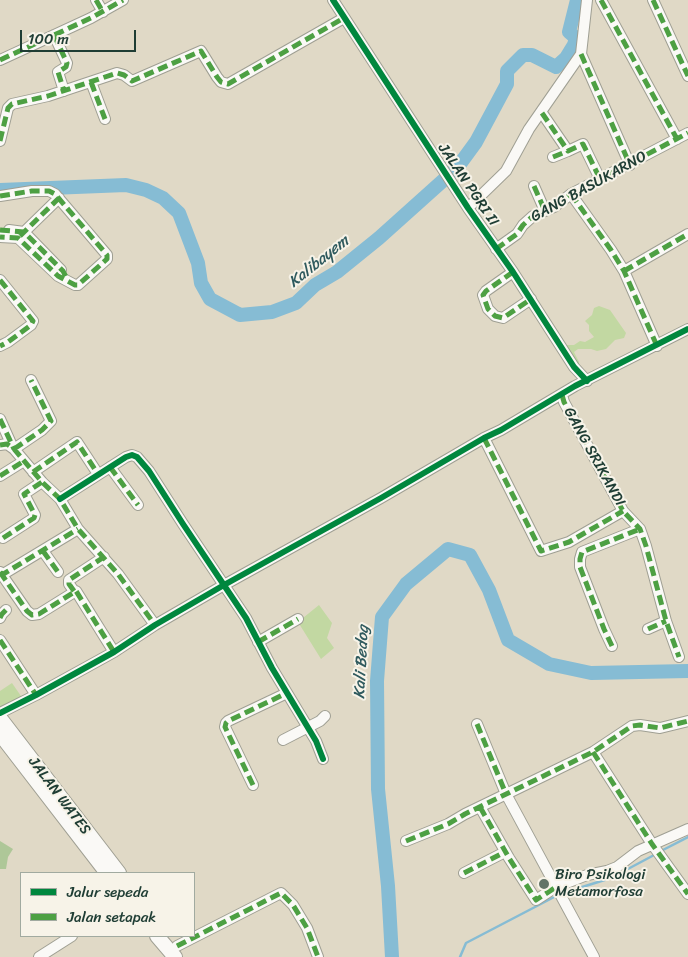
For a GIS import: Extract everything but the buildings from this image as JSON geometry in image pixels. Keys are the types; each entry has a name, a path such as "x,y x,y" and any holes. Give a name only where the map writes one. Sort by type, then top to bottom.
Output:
{"main road":[{"name":"JALAN WATES","path":"0,718 118,872"},
{"name":"JALAN WATES","path":"0,734 106,872"},
{"path":"159,937 174,946 186,957"}],"street":[{"path":"96,0 102,12"},
{"path":"0,60 102,12 123,0"},
{"name":"JALAN PGRI II","path":"333,0 468,208 513,272 574,366 587,381"},
{"path":"468,208 506,171 529,129 542,113 581,54 587,0"},
{"path":"601,0 677,139"},
{"path":"653,0 688,76"},
{"path":"0,141 3,116 12,104 64,91 119,73 132,81 201,50 217,77 221,82 228,84 344,18"},
{"path":"54,35 67,63 66,67 58,72 64,91"},
{"path":"581,54 630,165"},
{"path":"91,82 105,120"},
{"path":"542,113 568,151"},
{"name":"GANG BASUKARNO","path":"496,249 517,234 533,216 688,133"},
{"path":"553,157 583,144 600,179"},
{"path":"534,186 545,211"},
{"path":"0,196 32,191 49,191 60,198 107,257 106,261 78,285 75,285 67,279 58,276 21,235 0,230"},
{"path":"571,194 624,271 657,346"},
{"path":"0,237 21,235 60,198"},
{"path":"624,271 688,234"},
{"path":"513,272 483,295 488,309 495,316 503,318 531,299"},
{"path":"0,280 33,320 23,330 0,346"},
{"path":"0,713 114,652 155,625 224,585 501,430 575,386 688,329"},
{"name":"JALAN PGRI II","path":"574,366 575,386"},
{"path":"14,449 42,430 51,421 31,380"},
{"name":"GANG SRIKANDI","path":"562,395 623,511 640,529 666,621 679,657"},
{"path":"0,420 14,449 42,482 60,499 78,529 118,574 155,625"},
{"path":"484,438 541,551 569,542 623,511"},
{"path":"33,472 77,442 98,474"},
{"path":"0,445 7,444 14,449"},
{"path":"60,499 130,456 134,455 137,457 149,471 246,618 316,741 323,760"},
{"path":"0,476 24,461"},
{"path":"110,467 138,505"},
{"path":"3,538 34,518 35,515 24,494 42,482"},
{"path":"74,591 39,614 32,615 27,611 1,574 78,529"},
{"path":"612,646 580,567 580,559 582,552 640,529"},
{"path":"43,551 58,572"},
{"path":"104,557 69,580 69,584 114,652"},
{"path":"258,642 298,619"},
{"path":"648,629 666,621"},
{"path":"0,640 36,695"},
{"path":"253,785 225,727 226,723 287,693"},
{"path":"283,740 320,721 325,716"},
{"path":"406,841 448,824 592,752 632,726 640,724 660,728 688,721"},
{"path":"477,724 506,794 594,957"},
{"path":"592,752 654,847 688,894"},
{"path":"480,807 536,900 559,894 587,875 617,867 638,851 654,847 688,830"},
{"path":"464,873 506,852"},
{"path":"195,935 281,892 293,905 307,928 318,957"},
{"path":"39,957 70,937"},
{"path":"174,946 192,937"}],"green space":[{"path":"599,306 610,310 626,333 624,338 615,340 606,349 597,351 578,349 574,352 579,365 571,373 563,354 562,345 574,345 594,337 589,331 589,325 585,321 592,315 594,308"},
{"path":"319,605 332,623 327,638 334,648 321,659 298,622"},
{"path":"12,683 23,699 0,710 0,691"},
{"path":"0,841 13,849 8,857 6,869 0,869"}],"waterway":[{"name":"Kalibayem","path":"0,190 126,185 146,190 163,198 179,213 198,263 201,283 210,299 240,315 272,312 296,303 315,285 337,272 379,238 457,168 476,142 507,84 507,71 523,55 532,55 556,67 566,58 576,38 569,32 577,0"},
{"name":"Kali Bedog","path":"392,957 388,886 378,789 377,681 382,617 406,584 448,549 470,555 489,590 508,640 549,664 591,673 688,671"},
{"path":"661,851 688,837"},
{"path":"563,893 611,878 656,854"},
{"path":"460,957 466,943 558,895"}],"marked path":[{"path":"96,0 103,12"},
{"path":"0,60 91,18 123,0"},
{"path":"601,0 677,139"},
{"path":"653,0 688,76"},
{"path":"0,141 8,108 12,104 48,96 117,73 124,75 132,81 201,51 221,82 228,84 344,18"},
{"path":"54,35 67,63 66,67 58,72 64,91"},
{"path":"581,54 630,165"},
{"path":"91,82 105,119"},
{"path":"542,113 568,151 583,144 600,179"},
{"path":"496,249 517,234 533,216 554,207 571,194 688,133"},
{"path":"553,157 568,151"},
{"path":"534,186 545,211"},
{"path":"0,196 32,191 49,191 55,194 107,255 107,259 78,285 75,285 58,276 18,238 0,237"},
{"path":"571,194 624,271 657,346"},
{"path":"20,236 59,198"},
{"path":"0,230 24,232 63,271 67,279"},
{"path":"624,271 688,234"},
{"path":"513,272 483,295 488,309 495,316 503,318 531,299"},
{"path":"0,280 33,321 31,325 0,346"},
{"path":"14,449 42,430 51,421 31,380"},
{"path":"562,395 623,511 640,529 666,621 679,657"},
{"path":"0,419 14,449"},
{"path":"484,438 541,551 569,542 623,511"},
{"path":"33,472 77,442 98,474"},
{"path":"0,445 7,444 14,449 42,482 60,499 78,529 118,574 155,625"},
{"path":"0,476 24,461"},
{"path":"110,467 138,505"},
{"path":"3,538 34,518 35,515 24,494 42,482"},
{"path":"0,576 78,529"},
{"path":"612,646 580,567 580,559 582,552 640,529"},
{"path":"43,551 58,572"},
{"path":"74,591 69,584 69,580 104,557"},
{"path":"0,572 27,611 32,615 39,614 76,591 114,652"},
{"path":"0,618 6,610"},
{"path":"258,642 298,619"},
{"path":"648,629 666,621"},
{"path":"0,640 36,695"},
{"path":"253,785 225,727 226,723 287,693"},
{"path":"406,841 448,824 593,752 632,726 640,725 660,728 688,721"},
{"path":"477,724 506,794"},
{"path":"593,752 652,844 688,894"},
{"path":"480,807 536,900 556,887"},
{"path":"464,873 505,852"},
{"path":"195,937 281,893 293,905 307,928 318,957"},
{"path":"177,946 195,937"}],"cycle path":[{"path":"333,0 468,208 513,272 574,367 587,381"},
{"path":"0,713 114,652 155,625 224,585 501,430 575,386 688,329"},
{"path":"60,499 126,457 132,455 137,457 149,471 246,618 272,668 316,741 323,759"}],"place":[{"name":"Biro Psikologi Metamorfosa","path":"544,884"}]}
